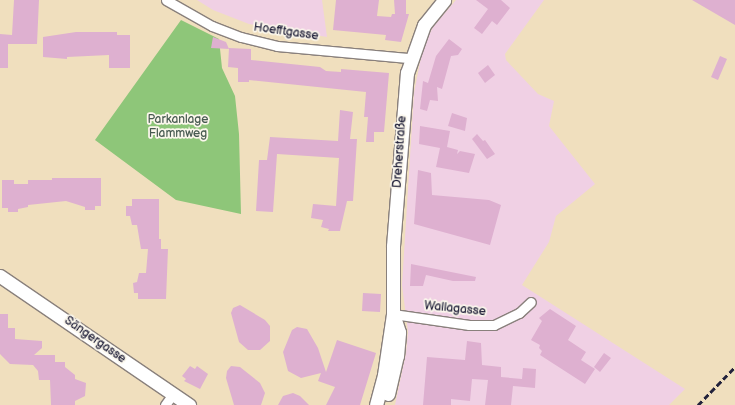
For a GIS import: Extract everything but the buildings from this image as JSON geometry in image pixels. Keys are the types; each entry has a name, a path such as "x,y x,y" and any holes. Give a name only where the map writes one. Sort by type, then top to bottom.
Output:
{"street":[{"name":"Hoefftgasse","path":"166,0 212,26 241,38 276,46 410,58"},
{"name":"Dreherstraße","path":"376,405 384,375 393,314 404,93 410,58 424,25 444,0"},
{"name":"Sängergasse","path":"0,276 189,405"},
{"name":"Wallagasse","path":"393,314 469,325 490,325 520,313 532,302"},
{"name":"Dreherstraße","path":"385,405 393,374 398,338 393,314"},
{"path":"165,405 173,394"}],"shaded area":[{"path":"197,0 322,0 327,37 249,24 213,10"},
{"path":"456,0 544,0 505,54 506,60 538,94 554,101 549,126 595,184 556,216 549,242 522,285 685,389 669,405 395,405 406,353 408,332 402,285 414,93 423,47 433,27"}],"green space":[{"name":"Parkanlage Flammweg","path":"181,20 219,39 222,68 235,96 239,134 241,214 176,200 95,140"}],"railway":[{"path":"698,405 735,367"}]}
